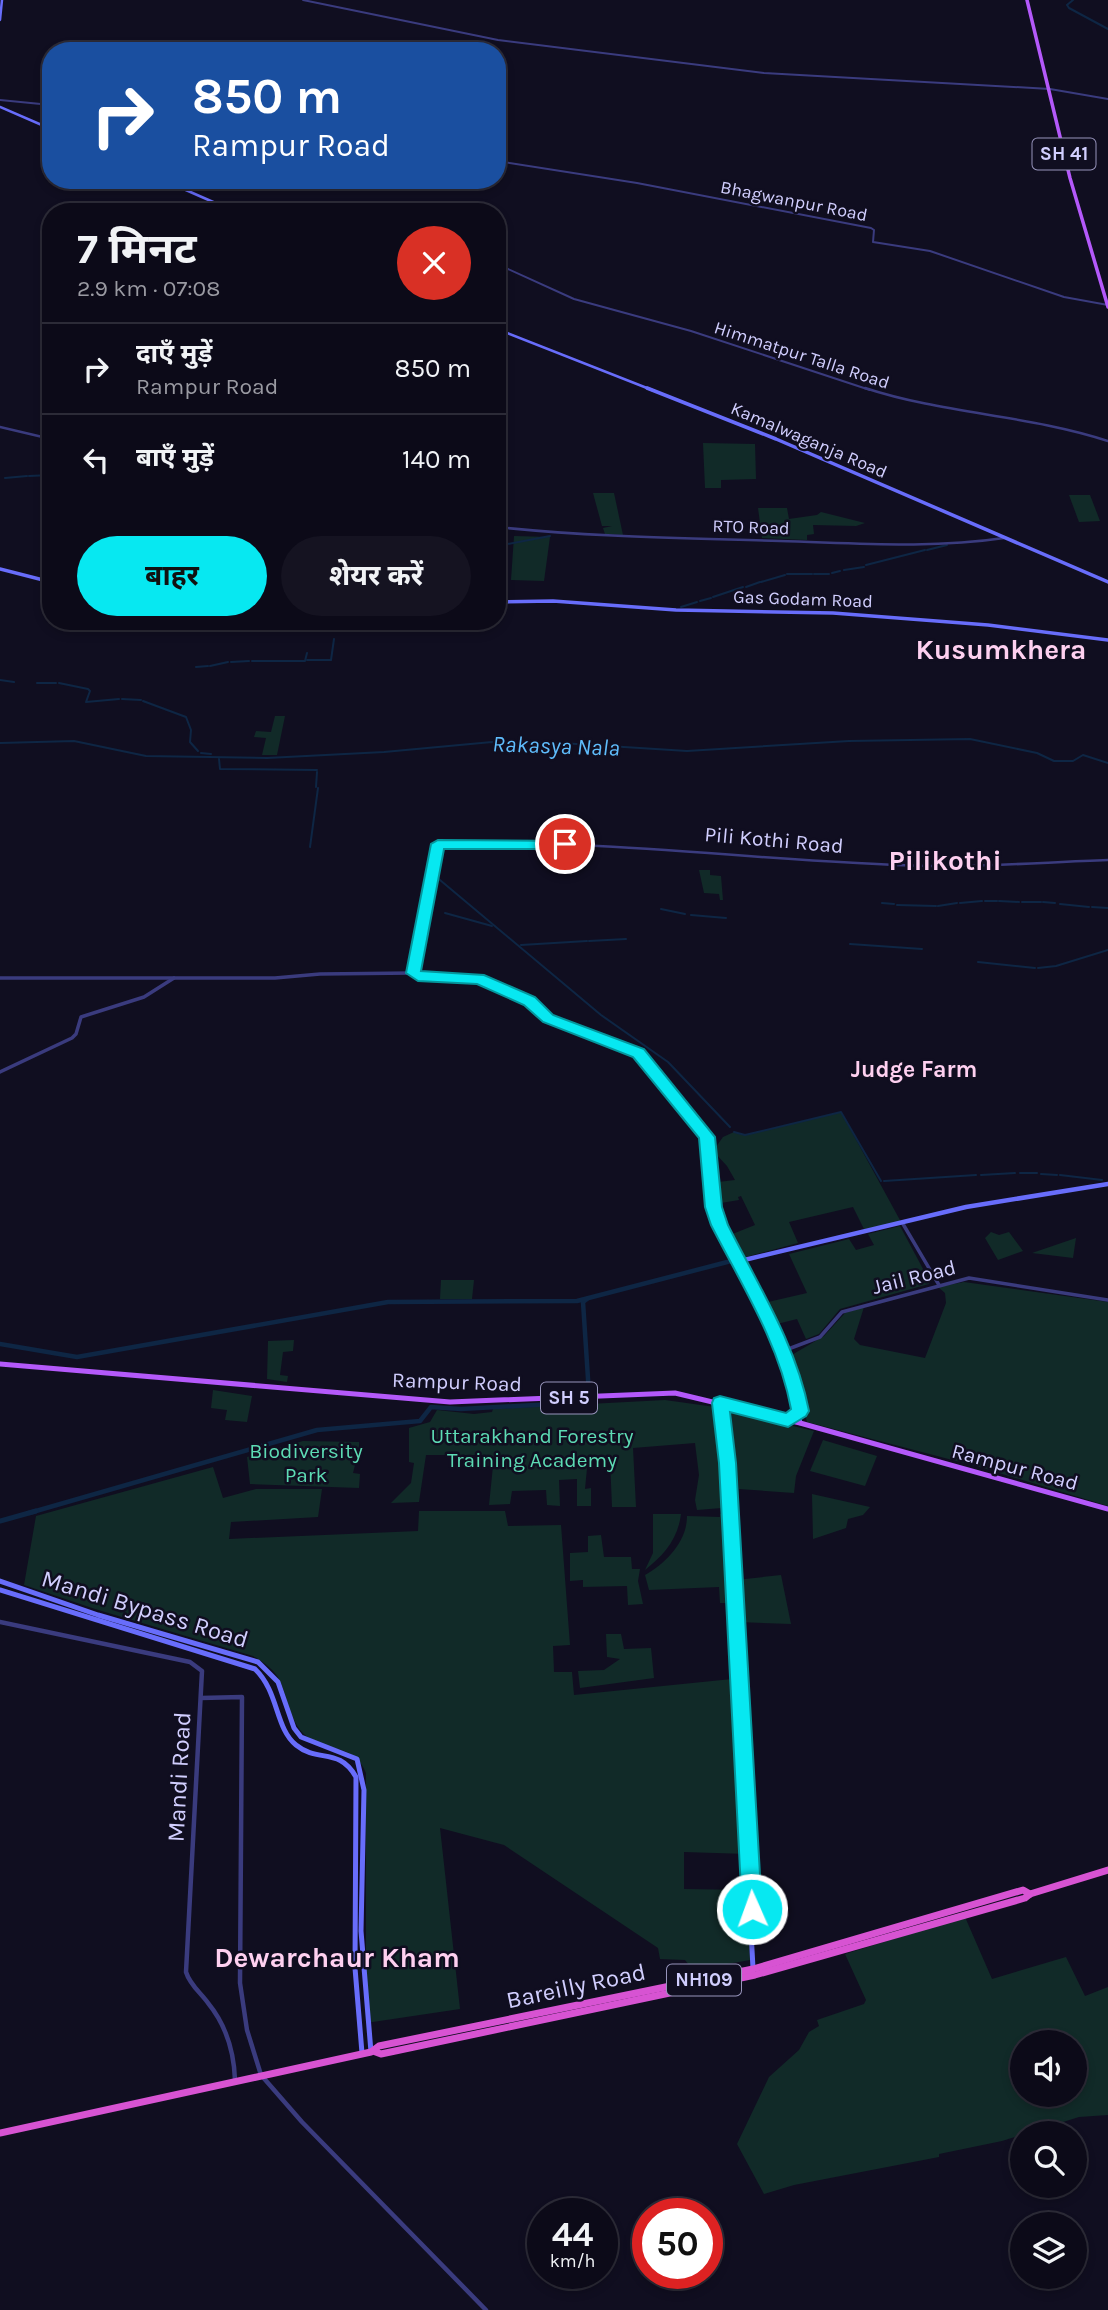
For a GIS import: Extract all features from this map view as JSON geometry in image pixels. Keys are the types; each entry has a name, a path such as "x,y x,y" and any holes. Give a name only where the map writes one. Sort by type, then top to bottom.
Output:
{"highway":[{"name":"Bareilly Road","path":"0,2133 235,2080 372,2051 381,2053 582,2007 754,1972 978,1906 1025,1898 1030,1894 1108,1870"}],"main road":[{"path":"0,20 2,0"},
{"name":"SH 41","path":"1027,0 1070,178 1105,288 1108,306"},
{"path":"0,107 42,125"},
{"path":"183,189 215,203"},
{"name":"Kamalwaganja Road","path":"506,334 776,439 998,537 1108,582"},
{"path":"0,569 42,580"},
{"name":"Gas Godam Road","path":"506,602 566,601 676,610 842,613 988,625 1108,640"},
{"path":"800,1423 796,1387 783,1351 740,1261 903,1224 905,1221 966,1206 1108,1184"},
{"name":"Rampur Road","path":"0,1363 450,1402 501,1402 657,1392 685,1394 800,1423 1108,1509"},
{"path":"720,1403 727,1463 754,1972"},
{"path":"788,1420 800,1413"},
{"name":"Mandi Bypass Road","path":"0,1581 98,1615 258,1662 278,1682 294,1728 300,1737 357,1759 365,1783 363,1993 372,2051"},
{"name":"Mandi Bypass Road","path":"0,1590 255,1669 272,1687 285,1730 294,1744 340,1758 353,1768 356,1777 356,1989 362,2053"}],"street":[{"path":"303,0 497,40 764,73 1050,89 1108,99"},
{"path":"0,100 42,104"},
{"name":"Bhagwanpur Road","path":"506,162 635,183 872,228 873,242 924,250 1064,297 1108,306"},
{"name":"Himmatpur Talla Road","path":"506,268 573,299 691,331 901,400 1083,432 1108,441"},
{"path":"0,427 42,437"},
{"name":"RTO Road","path":"506,528 568,534 863,543 998,537"},
{"name":"Pili Kothi Road","path":"413,973 438,844 507,843 670,848 769,858 929,866 1108,860"},
{"path":"0,978 267,978 413,973 418,976 479,979 530,1001 548,1019 632,1050 643,1057 707,1137 713,1207 740,1261"},
{"path":"0,1072 72,1038 76,1034 80,1017 144,997 175,977"},
{"path":"903,1224 939,1285"},
{"name":"Jail Road","path":"783,1351 820,1337 842,1312 969,1278 1108,1300"},
{"name":"Mandi Road","path":"0,1622 191,1662 202,1671 186,1972 192,1987 201,1994 225,2028 235,2057 235,2080"},
{"path":"201,1698 242,1697 240,1983 247,2030 261,2075 302,2122 486,2310"}],"green space":[{"path":"703,443 755,444 756,479 721,480 721,488 705,488"},
{"path":"593,493 614,493 623,535 605,534 603,528 612,526 602,526"},
{"path":"1069,495 1090,495 1100,521 1079,522"},
{"path":"758,508 787,508 789,519 821,512 865,523 856,526 813,525 814,534 807,535 807,540 762,538"},
{"path":"514,536 550,537 544,581 511,580"},
{"path":"275,716 285,716 277,755 262,755 266,738 254,737 256,731 271,732"},
{"path":"699,870 710,870 710,875 721,876 723,900 720,900 719,894 704,893"},
{"path":"841,1112 901,1222 864,1229 853,1207 789,1222 798,1243 742,1258 730,1235 755,1225 741,1196 738,1197 739,1200 721,1203 718,1182 735,1180 713,1151 723,1137 734,1132 745,1135"},
{"path":"900,1226 929,1284 840,1309 819,1334 806,1339 797,1319 777,1324 768,1302 807,1293 789,1254 849,1239 856,1250 874,1245 868,1234"},
{"path":"991,1232 999,1235 1009,1232 1023,1251 998,1260 985,1238"},
{"path":"1076,1238 1073,1258 1032,1253"},
{"path":"441,1280 474,1280 472,1299 440,1299"},
{"path":"964,1282 1108,1302 1108,1506 983,1468 807,1422 790,1356 824,1336 845,1313 864,1307 854,1339 860,1345 925,1358 946,1303 945,1293 938,1287"},
{"path":"294,1340 293,1351 283,1352 280,1375 288,1376 287,1382 267,1379 268,1341"},
{"path":"213,1390 252,1396 247,1422 225,1420 227,1410 211,1408"},
{"name":"Uttarakhand Forestry Training Academy","path":"665,1400 715,1407 722,1508 697,1510 695,1500 699,1475 695,1443 633,1448 636,1507 612,1507 610,1459 588,1458 585,1489 591,1488 591,1506 577,1506 577,1479 559,1480 560,1506 547,1505 546,1490 512,1491 510,1504 489,1505 493,1466 482,1466 482,1455 426,1455 419,1502 391,1503 411,1483 414,1463 409,1462 409,1428 430,1422 437,1410 474,1414 492,1412 493,1409"},
{"path":"731,1411 814,1431 796,1476 794,1493 739,1489"},
{"path":"823,1440 877,1456 865,1486 810,1471"},
{"name":"Biodiversity Park","path":"303,1441 359,1442 359,1449 352,1450 353,1456 357,1457 353,1473 360,1474 359,1488 250,1484 247,1457"},
{"path":"213,1467 223,1498 256,1489 322,1489 318,1517 231,1522 229,1539 418,1531 419,1511 505,1511 508,1526 561,1525 570,1645 553,1646 554,1672 572,1672 574,1695 732,1679 747,1854 684,1852 684,1889 748,1890 750,1960 693,1970 685,1960 660,1959 658,1948 504,1845 440,1828 460,2009 366,2023 366,1773 361,1763 348,1753 317,1743 303,1733 294,1720 278,1677 253,1656 24,1585 36,1516"},
{"path":"812,1494 870,1507 863,1515 848,1519 846,1528 813,1539"},
{"path":"653,1514 681,1514 677,1531 669,1546 645,1570 653,1553"},
{"path":"720,1514 730,1603 720,1603 719,1587 649,1590 645,1575 674,1551 686,1526 687,1516 720,1517"},
{"path":"601,1535 604,1557 631,1557 632,1569 640,1569 638,1581 643,1604 628,1605 627,1586 583,1587 583,1580 570,1581 570,1553 588,1552 588,1536"},
{"path":"781,1575 791,1624 739,1622 736,1580"},
{"path":"606,1634 621,1634 624,1649 651,1648 654,1678 580,1688 578,1671 604,1670 620,1659 607,1657"},
{"path":"965,1917 992,1979 1066,1957 1085,1996 1108,1987 1108,2115 1079,2117 1066,2121 1010,2121 1010,2139 1002,2141 939,2154 939,2157 794,2185 764,2194 737,2144 769,2077 799,2050 809,2032 819,2026 817,2020 864,2004 866,2000 845,1954"}],"waterway":[{"path":"1073,0 1067,5 1069,8 1108,29"},
{"path":"29,476 42,475"},
{"path":"5,478 27,476"},
{"path":"506,544 550,536"},
{"path":"927,550 947,545"},
{"path":"866,565 925,550"},
{"path":"844,570 864,567"},
{"path":"832,573 840,571"},
{"path":"787,574 812,574"},
{"path":"814,574 829,574"},
{"path":"761,582 785,575"},
{"path":"746,587 760,582"},
{"path":"713,597 743,587"},
{"path":"700,601 711,598"},
{"path":"681,607 697,602"},
{"path":"307,660 331,660 334,639"},
{"path":"252,661 305,661 307,653"},
{"path":"231,662 249,661"},
{"path":"210,666 228,662"},
{"path":"196,667 208,666"},
{"path":"0,680 14,682"},
{"path":"37,683 56,683"},
{"path":"59,683 88,689 90,691 86,702 119,699"},
{"path":"122,699 141,700"},
{"path":"143,701 186,717 191,730 190,742 198,751"},
{"name":"Rakasya Nala","path":"0,743 74,741 146,756 267,758 384,752 492,742 561,743 687,751 849,741 970,739 1037,753 1054,761 1073,761 1083,755 1108,763"},
{"name":"Rakasya Nala","path":"201,753 211,754"},
{"path":"219,759 220,769 317,770"},
{"path":"316,787 317,772"},
{"path":"310,847 318,788"},
{"path":"434,875 601,1015 668,1062 730,1127"},
{"path":"960,903 982,901"},
{"path":"985,901 997,901"},
{"path":"999,901 1019,902"},
{"path":"1022,902 1041,902"},
{"path":"1043,902 1055,903"},
{"path":"882,903 894,904"},
{"path":"938,906 957,903"},
{"path":"1060,904 1089,907"},
{"path":"897,905 936,906"},
{"path":"1092,907 1108,908"},
{"path":"661,909 685,914"},
{"path":"445,913 492,926"},
{"path":"691,915 726,918"},
{"path":"589,941 626,939"},
{"path":"521,945 587,941"},
{"path":"850,944 922,949"},
{"path":"1038,968 1056,966 1108,950"},
{"path":"978,962 1035,968"},
{"path":"734,1132 745,1135 841,1112 881,1181"},
{"path":"981,1175 1015,1173"},
{"path":"1020,1173 1037,1173"},
{"path":"1041,1174 1057,1175"},
{"path":"884,1181 976,1175"},
{"path":"1060,1175 1102,1180"},
{"path":"0,1344 77,1357 388,1302 577,1301 735,1260"},
{"path":"587,1299 583,1302 589,1394"},
{"path":"34,1511 317,1430 420,1421 431,1407 461,1409 589,1402"},
{"path":"0,1521 34,1511"},
{"path":"29,1513 34,1511"}],"district":[{"name":"Kusumkhera","path":"1001,649"},
{"name":"Pilikothi","path":"945,860"},
{"name":"Judge Farm","path":"914,1069"},
{"name":"Dewarchaur Kham","path":"337,1957"}],"route":[{"path":"565,844 438,844 413,973 418,976 479,979 530,1001 548,1019 639,1053 707,1137 713,1207 783,1351 796,1387 800,1411 798,1416 788,1420 720,1403 727,1463 752,1909"}]}
